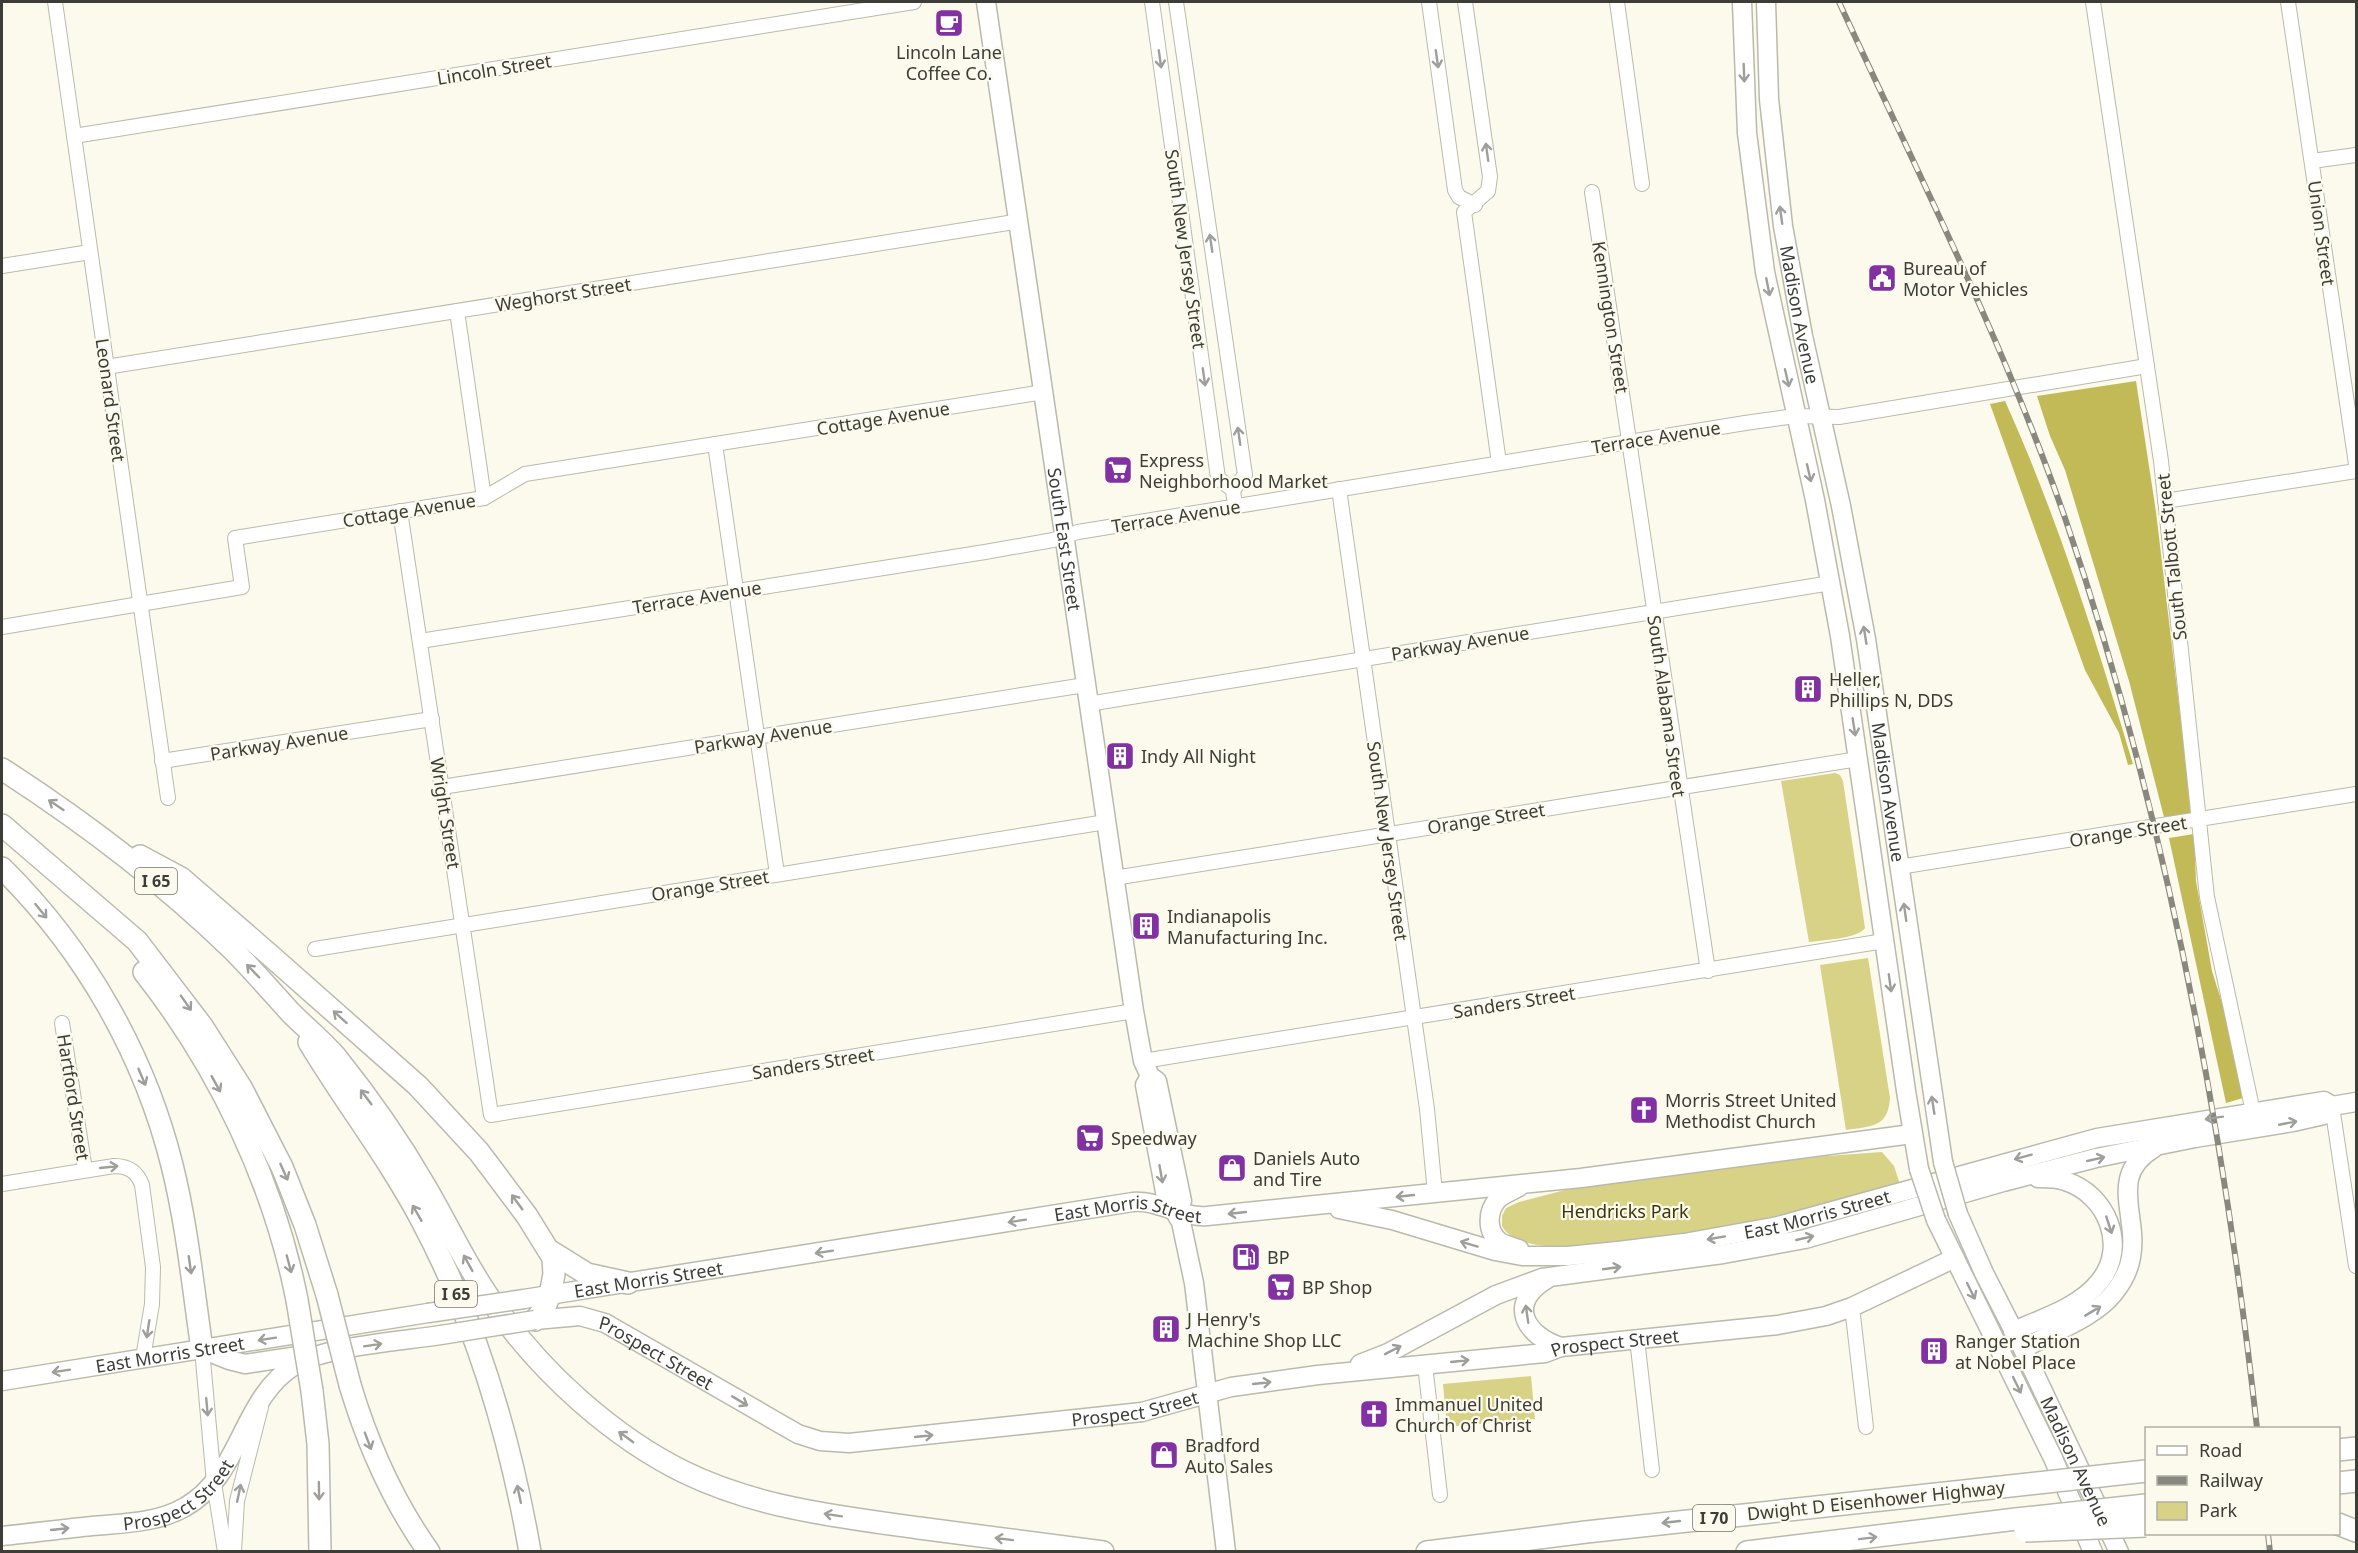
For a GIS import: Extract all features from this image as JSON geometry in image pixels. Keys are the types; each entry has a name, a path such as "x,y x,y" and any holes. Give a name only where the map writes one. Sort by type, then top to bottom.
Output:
{"highway":[{"name":"I 65","path":"2,769 92,831 199,918 292,1014 373,1138 421,1219 448,1275 482,1362 501,1424 520,1498 530,1551"},
{"path":"2,825 137,941 196,1017 242,1089 269,1139 292,1191 327,1295 350,1385 369,1443 388,1485 429,1551"},
{"path":"92,831 181,878 418,1086 479,1152 520,1207 553,1258 554,1274 550,1295 543,1311 535,1320"},
{"path":"2,868 38,907 85,969 115,1020 141,1074 162,1130 176,1184 202,1349"},
{"path":"97,909 169,1007 203,1061 236,1121 273,1211 289,1263 312,1391 318,1444 321,1551"},
{"path":"292,1014 334,1054 387,1126 499,1312 528,1347 578,1398 638,1445 676,1468 709,1483 786,1507 891,1524 1103,1551"},
{"path":"550,1251 587,1274 628,1284"},
{"path":"2340,1450 2356,1448"},
{"name":"Dwight D Eisenhower Highway","path":"1427,1551 2145,1471"},
{"path":"2340,1482 2356,1480"},
{"name":"Dwight D Eisenhower Highway","path":"1747,1551 1921,1532 2020,1525 2145,1505"},
{"path":"2020,1525 2145,1526"},
{"path":"2340,1525 2356,1531"}],"main road":[{"name":"South East Street","path":"986,2 1020,221 1085,685 1134,1011 1147,1068 1157,1082 1182,1201 1177,1212 1186,1242 1194,1284 1226,1551"},
{"name":"Madison Avenue","path":"1742,2 1744,96 1754,200 1765,272 1831,583 1919,1169 1936,1220 2053,1458 2093,1551"},
{"name":"Madison Avenue","path":"1766,2 1769,99 1777,186 1800,325 1841,506 1862,618 1943,1162 1958,1214 1980,1266 2023,1348 2119,1551"},
{"name":"East Morris Street","path":"1296,1207 1339,1209 1372,1215 1512,1255 1568,1256 1684,1243 1778,1226 2097,1138 2324,1101 2332,1106"},
{"name":"East Morris Street","path":"1318,1375 1380,1357 1496,1295 1524,1283 1554,1276 1723,1254 1804,1239 2009,1180 2159,1145 2303,1120 2324,1115 2332,1106 2356,1102"},
{"name":"East Morris Street","path":"2,1381 428,1313 628,1284 1131,1202 1155,1203 1177,1212 1201,1216 1669,1167 1912,1134"},
{"path":"2023,1348 2099,1308 2121,1284 2131,1257 2127,1185 2131,1170 2142,1155 2159,1145"},
{"path":"2009,1180 2053,1178 2064,1180 2080,1188 2094,1199 2105,1213 2110,1223 2113,1242 2107,1271 2087,1294 2050,1315 2013,1331"},
{"path":"1525,1183 1499,1198 1493,1206 1490,1216 1491,1231 1501,1243 1523,1250 1568,1256"},
{"name":"Prospect Street","path":"202,1349 245,1364 535,1320 580,1316 605,1323 782,1426 812,1440 828,1443 860,1442 1142,1412 1239,1386 1318,1375 1545,1353 1561,1347 1796,1322 1826,1316 1852,1307 1955,1258"},
{"path":"1554,1276 1545,1280 1530,1293 1525,1303 1525,1314 1530,1329 1537,1337 1561,1347"},
{"name":"Prospect Street","path":"2,1536 143,1521 168,1515 192,1503 214,1484 273,1383 294,1365 332,1352"}],"street":[{"name":"Leonard Street","path":"55,2 168,798"},
{"name":"Lincoln Street","path":"74,136 914,2"},
{"name":"South New Jersey Street","path":"1152,2 1218,478 1233,490 1235,507"},
{"name":"South New Jersey Street","path":"1176,2 1245,475 1233,490"},
{"path":"1429,2 1455,190 1459,197 1475,204"},
{"path":"1465,2 1490,177 1488,191 1464,212 1499,463"},
{"path":"1617,2 1642,184"},
{"name":"South Talbott Street","path":"2093,2 2165,501 2207,897 2253,1112"},
{"name":"Union Street","path":"2289,2 2356,464"},
{"path":"2312,161 2356,154"},
{"name":"Kennington Street","path":"1592,192 1630,441"},
{"name":"Weghorst Street","path":"106,367 1020,221"},
{"path":"2,266 90,252"},
{"path":"457,311 484,498"},
{"name":"Terrace Avenue","path":"420,641 1053,540 1064,536 1630,441 1796,416 1850,415 2147,366"},
{"name":"Cottage Avenue","path":"2,627 242,587 235,538 484,498 525,474 1044,392"},
{"name":"South Alabama Street","path":"1630,441 1678,787 1708,971"},
{"path":"715,444 777,874"},
{"path":"2165,501 2356,471"},
{"name":"South New Jersey Street","path":"1339,489 1361,659 1427,1109 1435,1193"},
{"name":"Wright Street","path":"400,511 491,1115"},
{"name":"Parkway Avenue","path":"1088,704 1831,583"},
{"name":"Parkway Avenue","path":"442,787 1085,685"},
{"name":"Parkway Avenue","path":"162,761 432,719"},
{"name":"Orange Street","path":"1114,878 1858,759"},
{"name":"Orange Street","path":"1899,867 2356,794"},
{"name":"Orange Street","path":"315,949 1106,822"},
{"name":"Sanders Street","path":"1147,1068 1414,1018 1884,941"},
{"name":"Sanders Street","path":"491,1115 1134,1011"},
{"name":"Hartford Street","path":"62,1023 85,1170"},
{"path":"2332,1106 2356,1266"},
{"path":"2,1184 114,1166 133,1170 142,1185 153,1261 152,1304 143,1358"},
{"path":"1852,1307 1866,1427"},
{"path":"1637,1339 1652,1470"},
{"path":"202,1349 214,1484 225,1551"},
{"path":"1425,1365 1440,1495"},
{"path":"234,1551 237,1501 263,1397"}],"green space":[{"path":"1835,773 1840,775 1843,781 1865,928 1847,937 1809,942 1781,781"},
{"path":"1868,958 1890,1098 1889,1108 1877,1124 1846,1130 1820,965"},
{"name":"Hendricks Park","path":"1882,1152 1894,1166 1900,1184 1826,1205 1719,1229 1565,1248 1521,1241 1513,1237 1502,1226 1502,1216 1506,1208 1519,1202 1565,1190 1813,1157"},
{"path":"1531,1376 1535,1419 1447,1427 1443,1384"}],"shaded area":[{"path":"2136,381 2156,512 2192,815 2165,821 2129,681 2065,470 2050,436 2037,396"},
{"path":"2005,401 2059,535 2133,764 2128,765 2119,733 2085,670 1990,404"},
{"path":"2194,834 2196,881 2212,971 2227,1019 2243,1098 2226,1103 2169,838"}],"railway":[{"path":"1839,2 1987,321 2041,452 2101,628 2161,854 2186,968 2227,1198 2257,1427"},
{"path":"2268,1535 2270,1552"}],"place":[{"name":"Lincoln Lane Coffee Co.","path":"949,23"},
{"name":"Bureau of Motor Vehicles","path":"1882,278"},
{"name":"Express Neighborhood Market","path":"1118,470"},
{"name":"Heller, Phillips N, DDS","path":"1808,689"},
{"name":"Indy All Night","path":"1120,756"},
{"name":"Indianapolis Manufacturing Inc.","path":"1146,926"},
{"name":"Morris Street United Methodist Church","path":"1644,1110"},
{"name":"Speedway","path":"1090,1138"},
{"name":"Daniels Auto and Tire","path":"1232,1168"},
{"name":"BP","path":"1246,1257"},
{"name":"BP Shop","path":"1281,1287"},
{"name":"J Henry's Machine Shop LLC","path":"1166,1329"},
{"name":"Ranger Station at Nobel Place","path":"1934,1351"},
{"name":"Immanuel United Church of Christ","path":"1374,1414"},
{"name":"Bradford Auto Sales","path":"1164,1455"}]}
